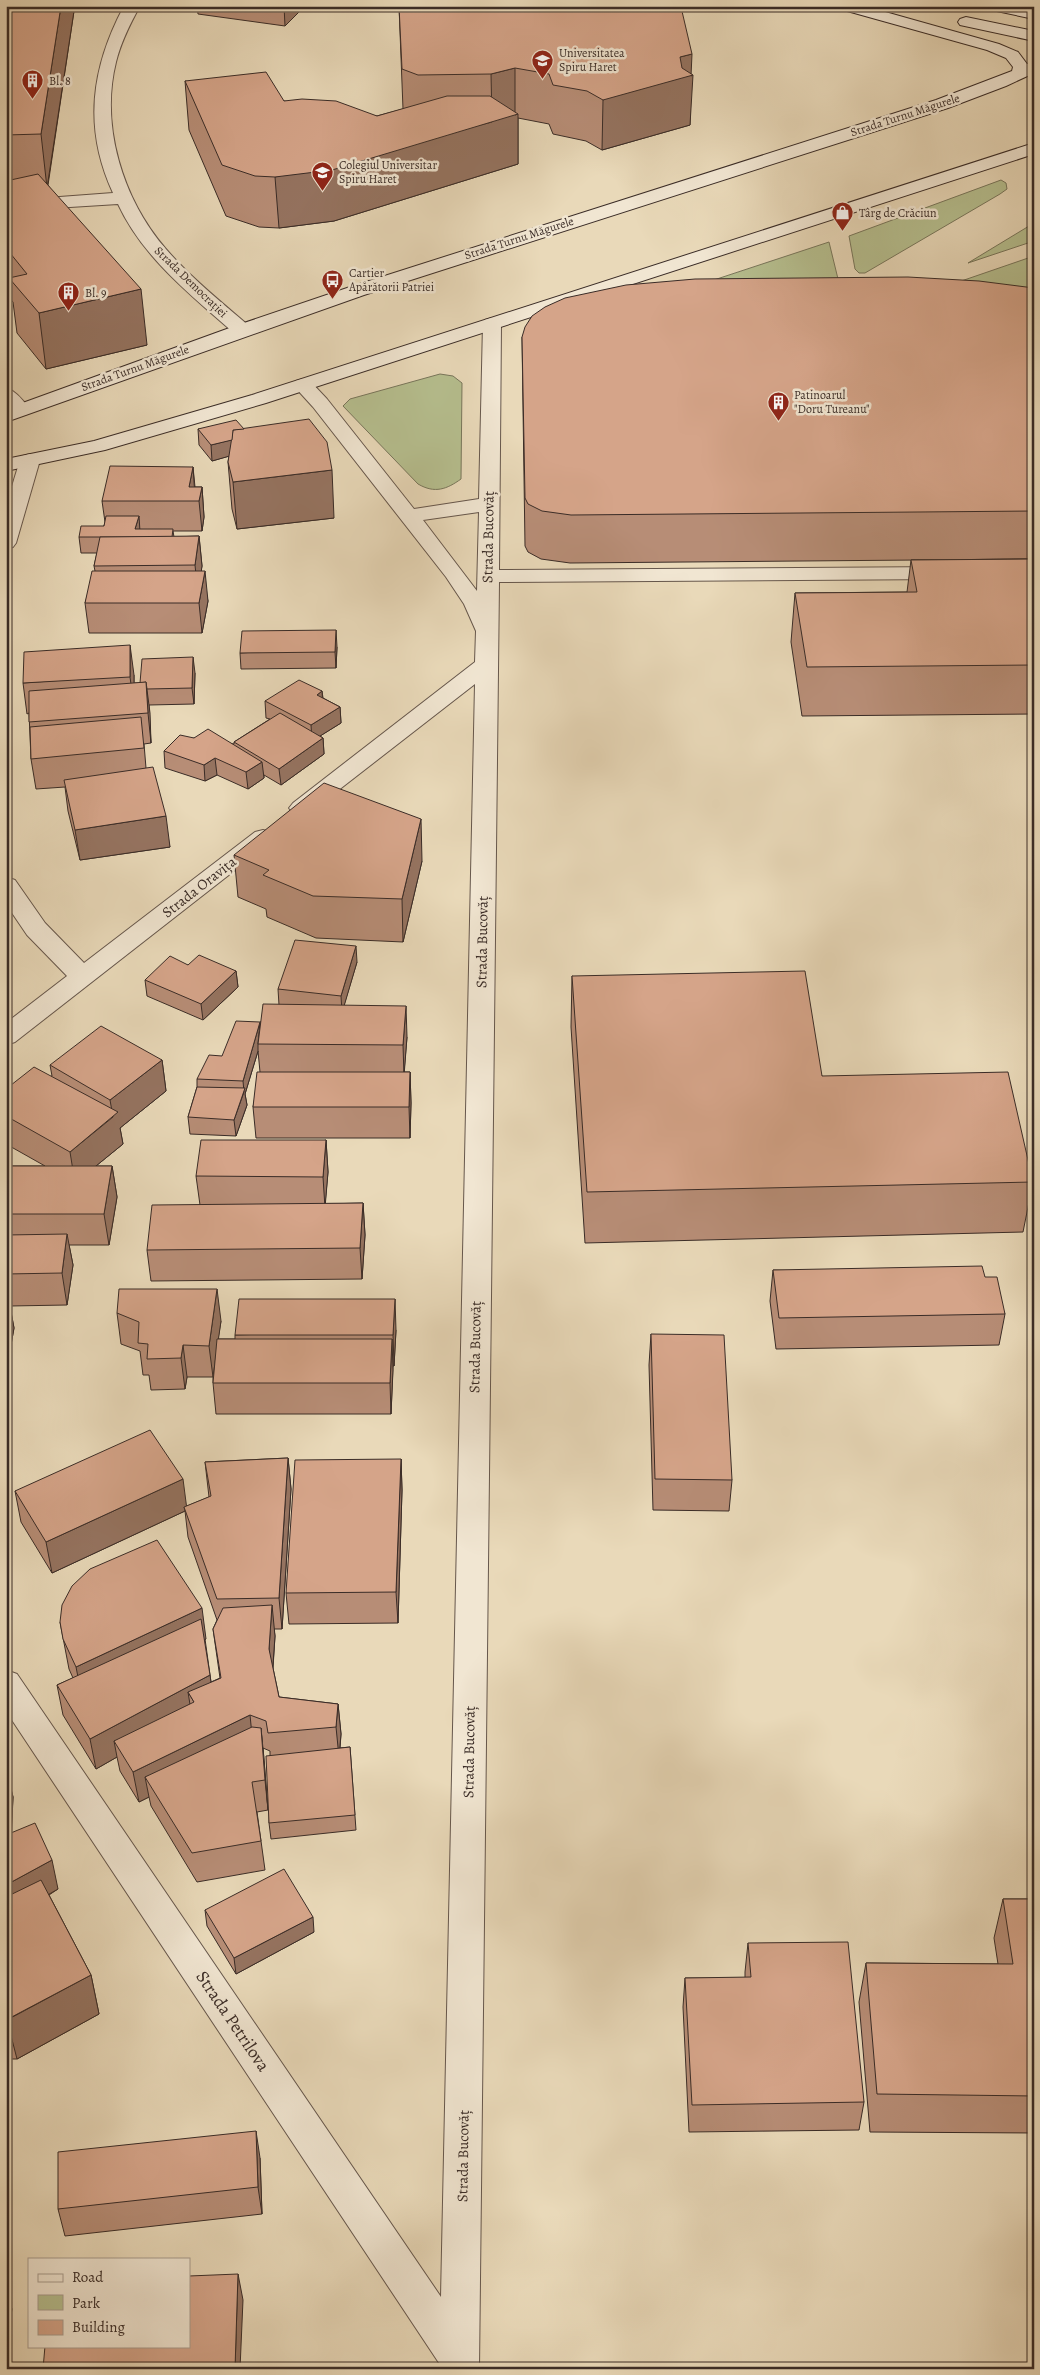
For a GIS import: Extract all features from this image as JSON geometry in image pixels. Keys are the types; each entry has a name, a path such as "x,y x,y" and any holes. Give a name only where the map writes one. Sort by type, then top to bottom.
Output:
{"street":[{"name":"Strada Democrației","path":"132,6 112,47 104,74 102,97 105,145 122,198 147,238 166,261 242,330"},
{"path":"846,6 993,47 1016,59 1026,71"},
{"path":"888,6 1034,36"},
{"path":"993,6 1034,14"},
{"name":"Strada Turnu Măgurele","path":"13,413 242,330 415,272 902,117 1026,71"},
{"path":"6,465 107,443 303,385 1034,148"},
{"path":"6,206 122,198"},
{"name":"Strada Bucovăț","path":"459,2364 492,324"},
{"path":"303,385 320,403 466,590 481,617 486,650"},
{"path":"6,394 13,413"},
{"path":"6,543 30,460"},
{"path":"409,516 489,504"},
{"path":"488,576 965,572"},
{"name":"Strada Oravița","path":"6,1036 283,822 486,650"},
{"path":"6,885 36,929 83,977"},
{"name":"Strada Petrilova","path":"6,1684 459,2364"}],"green space":[{"path":"1001,180 1006,183 1007,189 1000,194 865,273 859,273 855,269 849,236"},
{"path":"1034,223 1034,241 968,263"},
{"path":"829,242 839,283 635,306"},
{"path":"1034,256 1034,319 938,289"},
{"path":"440,374 453,376 462,383 461,479 446,488 430,489 418,484 343,406 350,399"}],"building":[{"path":"6,6 61,6 41,134 6,135"},
{"path":"399,6 677,6 681,7 692,54 680,57 682,68 693,75 603,100 587,91 553,85 549,74 515,68 491,74 418,75 402,69"},
{"path":"266,72 284,101 302,99 336,101 377,116 447,96 490,96 518,114 332,170 275,177 255,176 222,165 185,81"},
{"path":"38,174 141,289 39,313 9,278 27,274 6,248 6,181"},
{"name":"Patinoarul \"Doru Tureanu\"","path":"908,277 979,281 1034,288 1034,511 571,515 542,511 528,504 525,498 522,337 525,327 532,316 545,307 565,298 626,285 695,279"},
{"path":"309,419 327,442 332,470 233,482 228,462 233,430"},
{"path":"236,420 244,429 233,430 232,440 211,445 198,429"},
{"path":"110,466 193,467 189,487 202,487 199,501 102,501"},
{"path":"106,516 139,516 135,529 173,529 172,537 79,537 81,526 104,526"},
{"path":"199,536 195,565 94,566 100,537"},
{"path":"1034,559 1034,665 807,667 795,593 917,592 911,560"},
{"path":"92,571 205,571 199,603 85,603"},
{"path":"336,630 335,652 240,653 242,631"},
{"path":"130,645 130,677 23,683 24,652"},
{"path":"193,657 192,688 147,689 146,682 140,683 142,659"},
{"path":"299,680 322,691 317,695 340,707 311,725 265,701"},
{"path":"146,682 148,713 29,722 29,691"},
{"path":"280,713 323,738 279,769 234,742"},
{"path":"141,717 144,748 31,759 30,727"},
{"path":"208,729 262,762 246,772 215,758 204,765 164,751 180,735 194,738"},
{"path":"153,767 166,816 75,830 64,780"},
{"path":"324,783 421,819 402,899 313,896 263,875 269,870 234,855"},
{"path":"295,940 356,946 341,996 278,989"},
{"path":"199,955 236,971 201,1004 145,980 170,956 188,965"},
{"path":"805,971 822,1076 1008,1072 1033,1182 587,1192 572,976"},
{"path":"263,1004 406,1006 403,1045 258,1044"},
{"path":"236,1021 260,1022 243,1081 197,1079 209,1055 222,1056"},
{"path":"101,1026 162,1060 110,1100 50,1065"},
{"path":"34,1067 118,1112 70,1152 6,1116 6,1089"},
{"path":"257,1072 410,1072 409,1107 253,1107"},
{"path":"197,1087 245,1088 234,1120 188,1117"},
{"path":"201,1140 326,1140 323,1177 196,1176"},
{"path":"6,1166 112,1166 104,1214 6,1214"},
{"path":"363,1203 360,1248 147,1250 152,1205"},
{"path":"67,1234 62,1273 6,1274 6,1235"},
{"path":"982,1266 985,1277 997,1277 1005,1314 779,1318 773,1270"},
{"path":"119,1289 217,1289 209,1346 183,1345 181,1358 147,1359 148,1344 138,1343 139,1322 117,1313"},
{"path":"239,1299 395,1299 393,1335 235,1335"},
{"path":"651,1334 724,1335 732,1480 655,1479"},
{"path":"217,1339 392,1339 390,1383 213,1383"},
{"path":"150,1430 183,1479 46,1542 15,1491"},
{"path":"288,1458 279,1598 217,1599 184,1507 211,1496 205,1462"},
{"path":"401,1459 396,1592 286,1593 295,1460"},
{"path":"157,1540 202,1608 76,1667 63,1639 60,1622 62,1605 72,1586 90,1569"},
{"path":"272,1605 269,1649 279,1697 338,1704 336,1727 268,1733 266,1721 250,1715 133,1772 114,1741 194,1702 188,1692 221,1678 213,1629 223,1608"},
{"path":"201,1619 210,1675 90,1739 57,1685"},
{"path":"252,1727 261,1728 265,1780 252,1782 261,1841 192,1853 145,1777"},
{"path":"350,1747 355,1815 269,1823 266,1756"},
{"path":"35,1823 52,1860 6,1885 6,1835"},
{"path":"284,1869 313,1917 234,1958 205,1910"},
{"path":"41,1880 91,1975 6,2020 6,1897"},
{"path":"1003,1899 1034,1899 1034,2096 877,2094 866,1963 1013,1964"},
{"path":"848,1942 864,2102 692,2105 685,1978 751,1977 748,1943"},
{"path":"256,2131 258,2187 58,2209 58,2152"},
{"path":"238,2274 235,2369 43,2369 45,2348 190,2348 190,2276"}],"place":[{"name":"Universitatea Spiru Haret","path":"543,79"},
{"name":"Bl. 8","path":"33,100"},
{"name":"Colegiul Universitar Spiru Haret","path":"323,191"},
{"name":"Târg de Crăciun","path":"843,232"},
{"name":"Cartier Apărătorii Patriei","path":"333,299"},
{"name":"Bl. 9","path":"69,312"},
{"name":"Patinoarul \"Doru Tureanu\"","path":"778,421"}]}
